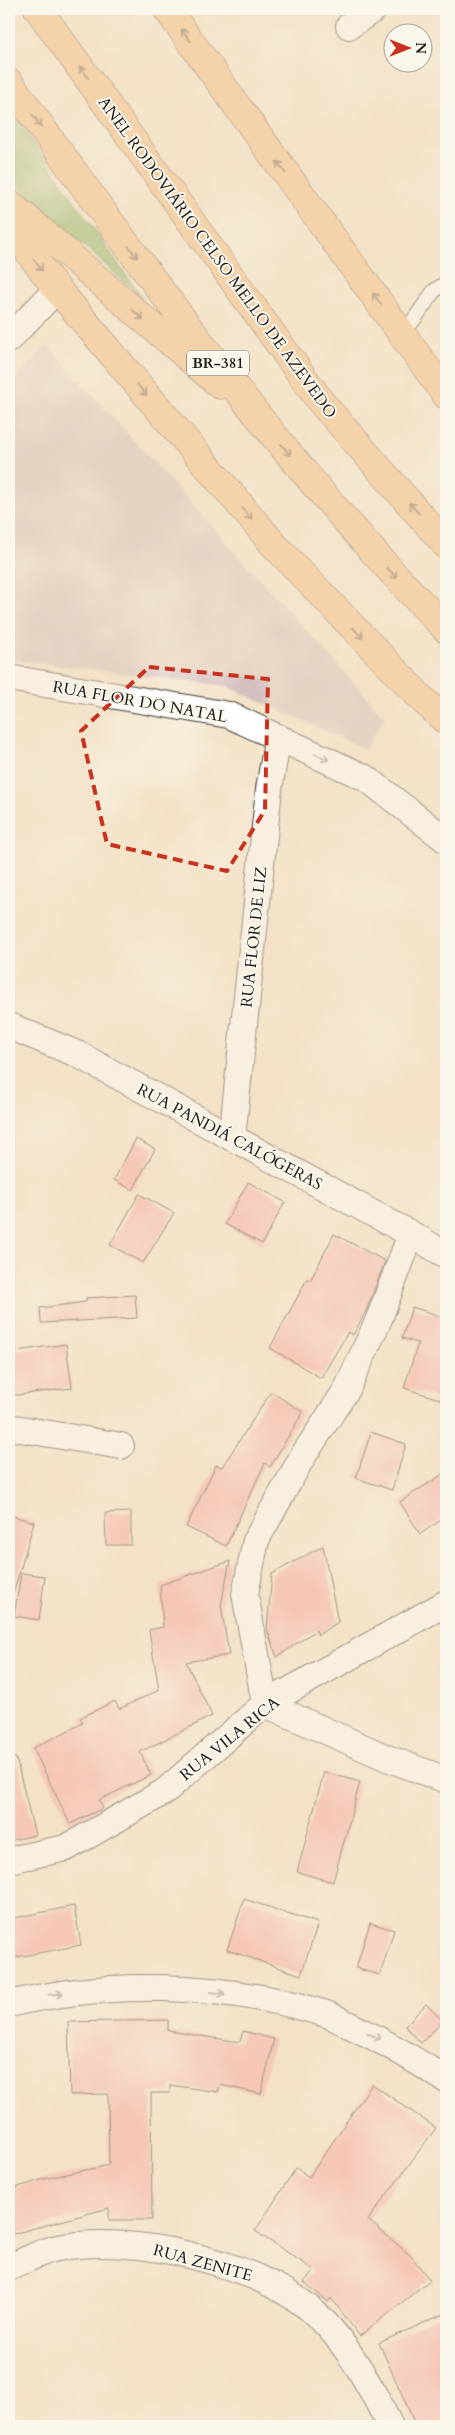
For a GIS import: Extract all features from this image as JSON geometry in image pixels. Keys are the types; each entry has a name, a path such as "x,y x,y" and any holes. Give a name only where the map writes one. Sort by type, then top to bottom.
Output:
{"main road":[{"name":"ANEL RODOVIÁRIO CELSO MELLO DE AZEVEDO","path":"38,9 321,402 446,545"},
{"path":"167,9 446,395"},
{"name":"BR-381","path":"9,82 97,205 262,422 340,516 446,629"},
{"path":"9,203 262,422"},
{"path":"9,226 57,289 275,546 423,700 446,721"}],"street":[{"path":"349,26 374,9"},
{"path":"9,338 57,289"},
{"name":"RUA FLOR DO NATAL","path":"9,678 229,715 366,778 446,840"},
{"name":"RUA FLOR DE LIZ","path":"232,1138 269,789 278,737"},
{"name":"RUA PANDIÁ CALÓGERAS","path":"9,1026 77,1054 411,1234 446,1255"},
{"path":"411,1234 379,1319 347,1389 303,1456 256,1540 245,1594 265,1704 387,1758 446,1780"},
{"path":"9,1427 121,1446"},
{"name":"RUA VILA RICA","path":"9,1860 66,1848 164,1792 265,1704 446,1604"},
{"path":"9,2004 50,1994 179,1987 254,1998 321,2012 384,2040 446,2080"},
{"name":"RUA ZENITE","path":"9,2268 57,2248 134,2245 208,2261 258,2276 311,2309 332,2332 372,2387 390,2426"}],"lane":[{"path":"403,335 434,291 446,283"}],"highlighted area":[{"path":"149,667 268,679 265,810 227,871 107,844 81,731"}],"shaded area":[{"path":"47,345 385,717 365,749 227,686 9,659 9,386"}],"green space":[{"path":"9,107 143,299 9,178"}],"building":[{"path":"136,1139 155,1149 133,1190 114,1180"},
{"path":"248,1182 285,1202 262,1244 225,1224"},
{"path":"139,1194 174,1213 143,1263 110,1245"},
{"path":"334,1234 385,1261 366,1311 353,1335 348,1332 321,1378 270,1348 307,1279 310,1281"},
{"path":"135,1295 137,1318 41,1323 40,1308 86,1302 86,1298"},
{"path":"412,1307 446,1318 446,1401 404,1388 418,1343 402,1338"},
{"path":"66,1344 72,1388 9,1396 9,1352"},
{"path":"271,1392 303,1412 270,1467 265,1463 226,1546 186,1527 216,1465 222,1467"},
{"path":"371,1432 406,1444 392,1490 356,1478"},
{"path":"446,1472 446,1517 420,1534 400,1502"},
{"path":"131,1512 131,1545 106,1545 105,1513"},
{"path":"9,1515 34,1522 14,1591 9,1590"},
{"path":"323,1546 338,1622 318,1635 316,1630 277,1657 267,1629 272,1574"},
{"path":"230,1561 221,1605 229,1655 186,1662 212,1716 140,1752 151,1775 99,1800 103,1808 70,1824 33,1748 83,1723 80,1718 115,1701 119,1709 159,1690 149,1630 163,1627 160,1585"},
{"path":"21,1573 45,1576 39,1620 14,1616"},
{"path":"16,1758 35,1835 9,1841 9,1759"},
{"path":"324,1772 360,1782 333,1882 297,1872"},
{"path":"244,1899 318,1923 301,1975 227,1950"},
{"path":"74,1906 81,1945 12,1958 9,1941 9,1919"},
{"path":"370,1923 394,1930 380,1975 356,1968"},
{"path":"426,2004 443,2021 421,2043 405,2026"},
{"path":"168,2020 168,2031 240,2042 243,2031 274,2039 261,2094 220,2085 218,2092 170,2085 170,2093 151,2093 152,2220 109,2220 109,2208 9,2235 9,2190 44,2179 109,2165 108,2094 70,2095 68,2022"},
{"path":"372,2084 436,2128 368,2220 411,2256 430,2280 360,2336 331,2298 328,2302 304,2282 314,2270 255,2231 296,2168 309,2177"},
{"path":"446,2313 446,2426 416,2426 379,2343"}]}
